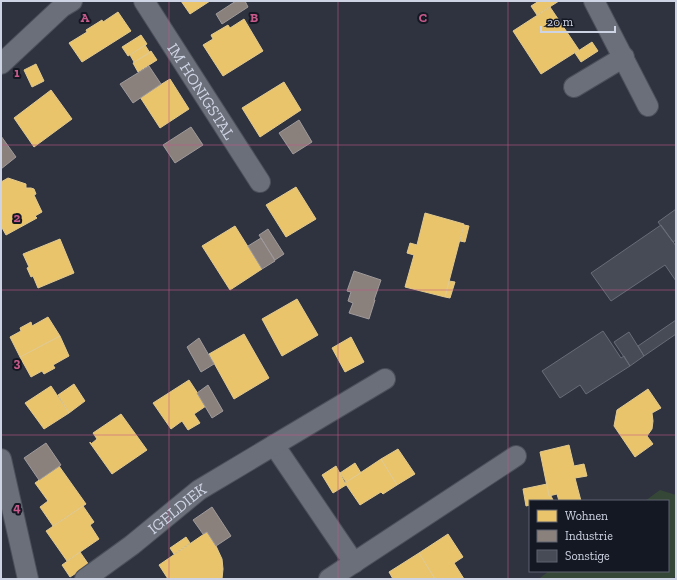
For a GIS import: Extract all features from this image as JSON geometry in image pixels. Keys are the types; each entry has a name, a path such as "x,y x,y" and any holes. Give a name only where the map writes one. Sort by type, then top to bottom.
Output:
{"street":[{"path":"1,64 62,7 72,1"},
{"name":"IM HONIGSTAL","path":"144,1 260,182"},
{"path":"594,1 648,106"},
{"path":"574,87 624,57"},
{"name":"IGELDIEK","path":"85,579 132,545 199,490 385,379"},
{"path":"274,445 354,563"},
{"path":"330,579 516,456"},
{"path":"1,459 28,579"}],"green space":[{"path":"660,490 676,495 676,576 673,579 536,579 548,572 669,572 669,500 646,500"}],"building: Wohnen":[{"path":"181,1 210,1 190,14"},
{"path":"539,1 559,1 537,15 531,6"},
{"path":"550,7 579,50 541,74 513,31"},
{"path":"118,12 131,31 82,62 69,43 87,32 86,30 102,20 103,22"},
{"path":"244,19 263,51 223,76 203,45 213,39 211,35 228,25 230,28"},
{"path":"141,35 147,44 128,56 122,47"},
{"path":"592,42 598,51 581,62 575,53"},
{"path":"145,45 150,53 134,62 130,55"},
{"path":"151,51 157,60 138,72 133,63"},
{"path":"36,64 44,81 32,87 24,70"},
{"path":"170,79 189,109 160,128 140,97"},
{"path":"284,82 301,110 260,137 242,108"},
{"path":"51,90 72,119 34,147 14,118"},
{"path":"8,178 26,184 26,188 34,189 36,194 34,195 42,212 35,216 37,218 6,235 1,226 1,182"},
{"path":"296,187 316,219 286,237 266,205"},
{"path":"425,213 464,224 445,297 405,287 414,255 407,253 410,243 417,245"},
{"path":"464,225 469,226 465,242 460,241"},
{"path":"235,226 262,269 230,290 202,246"},
{"path":"60,239 74,273 38,288 33,276 31,277 27,268 29,267 23,254"},
{"path":"449,281 455,282 450,298 445,297"},
{"path":"297,299 318,335 282,356 262,319"},
{"path":"48,317 60,336 20,357 10,337 21,331 20,328 31,322 32,326"},
{"path":"244,334 269,378 234,399 209,354"},
{"path":"60,336 69,356 53,365 55,368 44,374 42,371 31,377 20,357"},
{"path":"351,337 364,362 345,372 332,348"},
{"path":"189,380 206,406 194,414 200,423 188,430 182,421 171,429 153,403"},
{"path":"74,384 85,401 69,413 58,395"},
{"path":"51,386 69,413 44,429 25,403"},
{"path":"648,389 661,408 652,413 652,429 647,436 653,444 635,457 614,426 617,410"},
{"path":"121,414 147,450 112,474 90,443 90,442 91,444 97,439 93,433"},
{"path":"569,445 574,466 584,464 587,476 575,478 581,500 559,500 557,494 549,496 540,452"},
{"path":"398,449 415,474 397,485 381,459"},
{"path":"381,459 397,485 383,494 381,492 360,505 345,483"},
{"path":"355,463 361,473 346,482 340,473"},
{"path":"59,466 86,504 53,526 40,507 48,501 35,483"},
{"path":"336,466 346,485 333,493 322,475"},
{"path":"547,484 549,496 551,496 553,500 529,500 529,505 526,506 523,489"},
{"path":"83,506 94,522 90,525 99,539 67,561 46,531"},
{"path":"207,532 222,559 222,579 168,579 159,565"},
{"path":"448,534 463,557 454,563 464,579 435,579 419,553"},
{"path":"186,537 190,543 174,554 170,548"},
{"path":"80,552 89,565 70,577 62,565"},
{"path":"419,553 435,579 393,579 389,572"}],"building: Industrie":[{"path":"236,1 245,1 248,7 222,24 216,14"},
{"path":"149,66 161,84 133,103 120,84"},
{"path":"299,120 312,142 293,154 279,133"},
{"path":"191,127 203,145 175,163 163,145"},
{"path":"1,136 16,157 1,169"},
{"path":"268,229 284,254 275,260 259,235"},
{"path":"261,238 275,261 262,269 248,246"},
{"path":"354,271 381,280 369,319 349,313 353,303 348,301 351,292 347,291"},
{"path":"199,338 214,364 201,372 187,347"},
{"path":"208,385 223,411 212,418 197,393"},
{"path":"46,443 61,465 39,480 24,458"},
{"path":"212,507 231,536 216,546 207,532 203,534 193,520"}],"building: Sonstige":[{"path":"676,209 676,240 673,242 658,222"},
{"path":"661,225 676,246 676,281 665,265 611,301 591,273"},
{"path":"676,320 676,334 644,356 638,346"},
{"path":"603,331 621,358 624,356 630,366 586,394 580,385 560,398 542,371"},
{"path":"629,332 644,356 630,366 614,342"}]}
